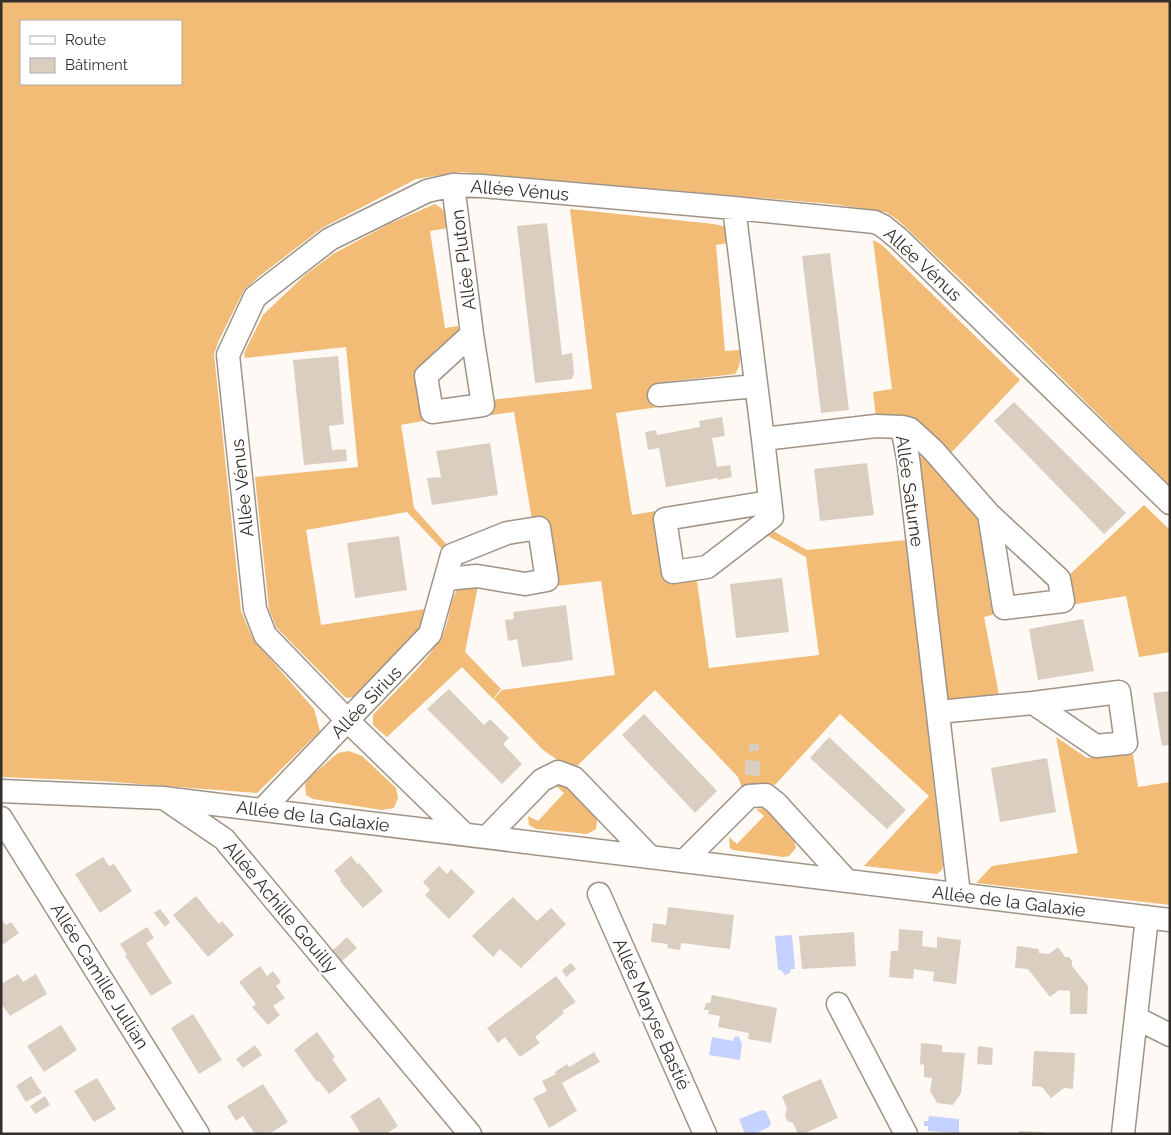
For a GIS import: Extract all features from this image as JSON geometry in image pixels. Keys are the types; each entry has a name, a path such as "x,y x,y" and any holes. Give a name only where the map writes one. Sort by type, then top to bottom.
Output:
{"street":[{"name":"Allée Vénus","path":"348,721 265,635 255,609 228,355 255,297 330,239 426,191 454,185 734,208 875,222 883,226 906,246 1170,504"},
{"name":"Allée Pluton","path":"454,185 472,334"},
{"path":"734,208 772,517 707,567 673,572 665,519 770,502"},
{"path":"659,395 756,386"},
{"name":"Allée Saturne","path":"763,439 876,426 902,427 908,458 958,894"},
{"path":"902,427 910,429 932,450 990,514"},
{"name":"Allée Sirius","path":"262,810 430,634 446,579"},
{"path":"938,712 1033,703"},
{"path":"348,721 464,834"},
{"path":"487,837 542,780 558,772 574,778 650,857"},
{"path":"1,791 163,798"},
{"path":"684,861 749,796 766,795 776,803 847,881"},
{"name":"Allée de la Galaxie","path":"163,798 1170,920"},
{"name":"Allée Achille Gouilly","path":"163,798 224,838 470,1134"},
{"name":"Allée Camille Jullian","path":"1,818 198,1134"},
{"name":"Allée Maryse Bastié","path":"599,894 705,1134"},
{"path":"1123,1134 1147,917"},
{"path":"838,1004 906,1134"},
{"path":"1136,1018 1170,1035"}],"shaded area":[{"path":"1,1 1170,1 1170,486 989,306 899,221 886,212 832,204 461,172 416,179 322,228 257,278 244,290 214,354 241,611 253,639 314,709 320,731 257,793 100,781 1,777"},
{"path":"435,204 445,211 448,228 430,231 445,328 458,326 460,336 417,372 428,420 401,425 414,508 447,545 442,549 407,512 306,530 321,625 425,609 423,622 418,633 359,696 346,698 276,627 269,609 255,477 358,467 346,347 245,358 244,353 263,315 304,276 333,254 389,224"},
{"path":"570,209 714,224 726,227 728,243 716,245 725,351 740,350 740,363 737,371 735,374 656,383 659,407 616,413 632,515 656,511 666,578 696,574 709,668 819,655 806,557 761,532 766,527 807,550 906,540 943,865 942,870 937,874 864,866 929,796 840,714 775,785 765,783 742,788 738,777 655,690 577,766 562,763 543,750 494,699 502,690 615,675 601,581 556,586 547,519 532,520 514,412 491,415 490,400 592,389"},
{"path":"873,240 882,245 1020,380 951,453 927,428 911,418 890,415 876,416 873,392 892,389"},
{"path":"924,456 979,519 992,611 996,614 984,617 999,695 946,700 919,457"},
{"path":"1144,505 1170,530 1170,652 1139,657 1126,596 1070,605 1068,576"},
{"path":"460,585 478,586 465,652 501,689 493,699 462,667 387,737 373,725 373,715 435,647 445,630 453,598"},
{"path":"1056,737 1087,758 1133,754 1138,787 1170,782 1170,905 976,883 992,866 1078,853"},
{"path":"349,751 362,756 396,788 398,798 394,808 381,810 313,799 306,795 305,784 311,776 338,753"},
{"path":"565,785 596,816 596,829 587,834 536,829 529,825 528,816 538,821 564,793 556,786"},
{"path":"764,808 794,840 796,848 789,856 783,857 730,848 729,837 737,844 764,816 756,809"}],"water":[{"path":"792,935 795,969 791,969 790,973 785,975 781,970 778,970 775,936"},
{"path":"735,1036 739,1037 742,1044 740,1060 709,1055 712,1037 733,1041"},
{"path":"762,1110 766,1111 771,1123 769,1127 754,1134 745,1134 739,1119"},
{"path":"929,1116 959,1119 959,1133 928,1131 928,1126 924,1126 924,1121 928,1121"}],"building":[{"path":"547,223 562,355 572,353 574,372 572,379 535,383 517,226"},
{"path":"830,253 849,410 821,413 802,256"},
{"path":"338,356 344,424 329,426 332,450 346,449 347,461 304,465 293,360"},
{"path":"1014,402 1126,513 1104,534 994,421"},
{"path":"722,417 725,436 712,438 717,467 730,465 732,477 666,487 659,448 648,450 645,432 656,430 657,435 700,427 699,421"},
{"path":"490,443 498,495 432,505 427,478 441,477 436,451"},
{"path":"867,463 874,515 820,521 814,469"},
{"path":"399,536 407,590 355,598 347,543"},
{"path":"782,578 789,632 736,638 730,584"},
{"path":"566,605 573,660 522,667 517,639 508,641 505,620 514,619 513,612"},
{"path":"1083,619 1094,671 1038,680 1029,629"},
{"path":"449,689 484,725 490,719 509,738 503,744 522,764 502,784 427,709"},
{"path":"1170,691 1170,745 1162,746 1153,693"},
{"path":"644,714 717,791 695,813 622,735"},
{"path":"829,737 906,810 887,829 810,758"},
{"path":"749,744 759,744 759,751 749,751"},
{"path":"1047,758 1056,812 1000,822 991,768"},
{"path":"745,760 760,761 760,776 745,775"},
{"path":"351,856 383,891 363,908 334,871"},
{"path":"103,857 109,866 114,864 132,891 100,913 75,874"},
{"path":"439,866 447,874 451,869 475,892 449,919 425,895 430,890 423,882"},
{"path":"196,896 219,924 222,921 234,935 208,957 173,915"},
{"path":"513,897 537,921 551,908 566,924 521,968 500,949 493,957 472,936"},
{"path":"668,907 734,915 730,949 681,943 680,950 667,948 668,944 651,942 653,923 666,925"},
{"path":"160,909 170,922 165,927 154,913"},
{"path":"1,919 6,925 11,922 19,933 1,946"},
{"path":"147,927 154,938 146,943 172,983 151,996 125,956 127,955 120,944"},
{"path":"899,929 923,931 922,946 937,948 937,937 961,940 956,984 933,981 934,972 914,969 913,979 889,977 891,951 898,951"},
{"path":"854,932 856,966 802,969 799,936"},
{"path":"347,937 357,948 341,962 332,951"},
{"path":"1017,946 1039,949 1039,953 1049,954 1058,947 1065,957 1069,957 1072,961 1072,966 1088,986 1087,1014 1070,1014 1070,991 1059,990 1050,997 1028,969 1015,968"},
{"path":"571,963 576,969 566,977 562,970"},
{"path":"260,966 267,976 273,971 281,982 276,986 285,998 273,1006 280,1015 268,1025 252,1007 256,1004 239,982"},
{"path":"18,974 23,982 36,974 47,994 10,1016 1,1003 1,984"},
{"path":"556,976 576,1002 562,1011 564,1013 535,1037 540,1043 520,1057 505,1037 498,1043 487,1028"},
{"path":"712,995 777,1008 771,1043 748,1039 749,1033 718,1027 720,1016 708,1014 709,1010 704,1010 706,1003 710,1003"},
{"path":"193,1014 222,1060 199,1074 171,1028"},
{"path":"61,1025 77,1050 44,1072 27,1046"},
{"path":"317,1032 335,1057 332,1059 347,1080 329,1094 319,1081 317,1082 294,1050"},
{"path":"921,1043 942,1045 942,1052 965,1053 961,1093 953,1105 937,1103 930,1091 932,1078 924,1077 924,1065 920,1064"},
{"path":"255,1045 262,1055 243,1068 236,1059"},
{"path":"978,1046 993,1048 992,1065 977,1064"},
{"path":"1034,1051 1075,1053 1073,1089 1064,1088 1051,1098 1042,1087 1032,1086"},
{"path":"594,1052 600,1062 562,1083 577,1111 549,1128 533,1098 547,1091 542,1081 556,1074 555,1072 567,1064 569,1067"},
{"path":"31,1076 42,1093 26,1102 16,1086"},
{"path":"97,1078 116,1109 94,1122 74,1091"},
{"path":"821,1079 838,1118 803,1134 798,1134 793,1123 787,1121 785,1115 787,1109 782,1096"},
{"path":"263,1084 288,1122 269,1134 255,1134 243,1116 236,1121 227,1106"},
{"path":"45,1096 50,1105 35,1114 30,1106"},
{"path":"379,1097 398,1126 386,1134 361,1134 350,1116"},
{"path":"1020,1131 1043,1132 1043,1134 1017,1134"}]}
